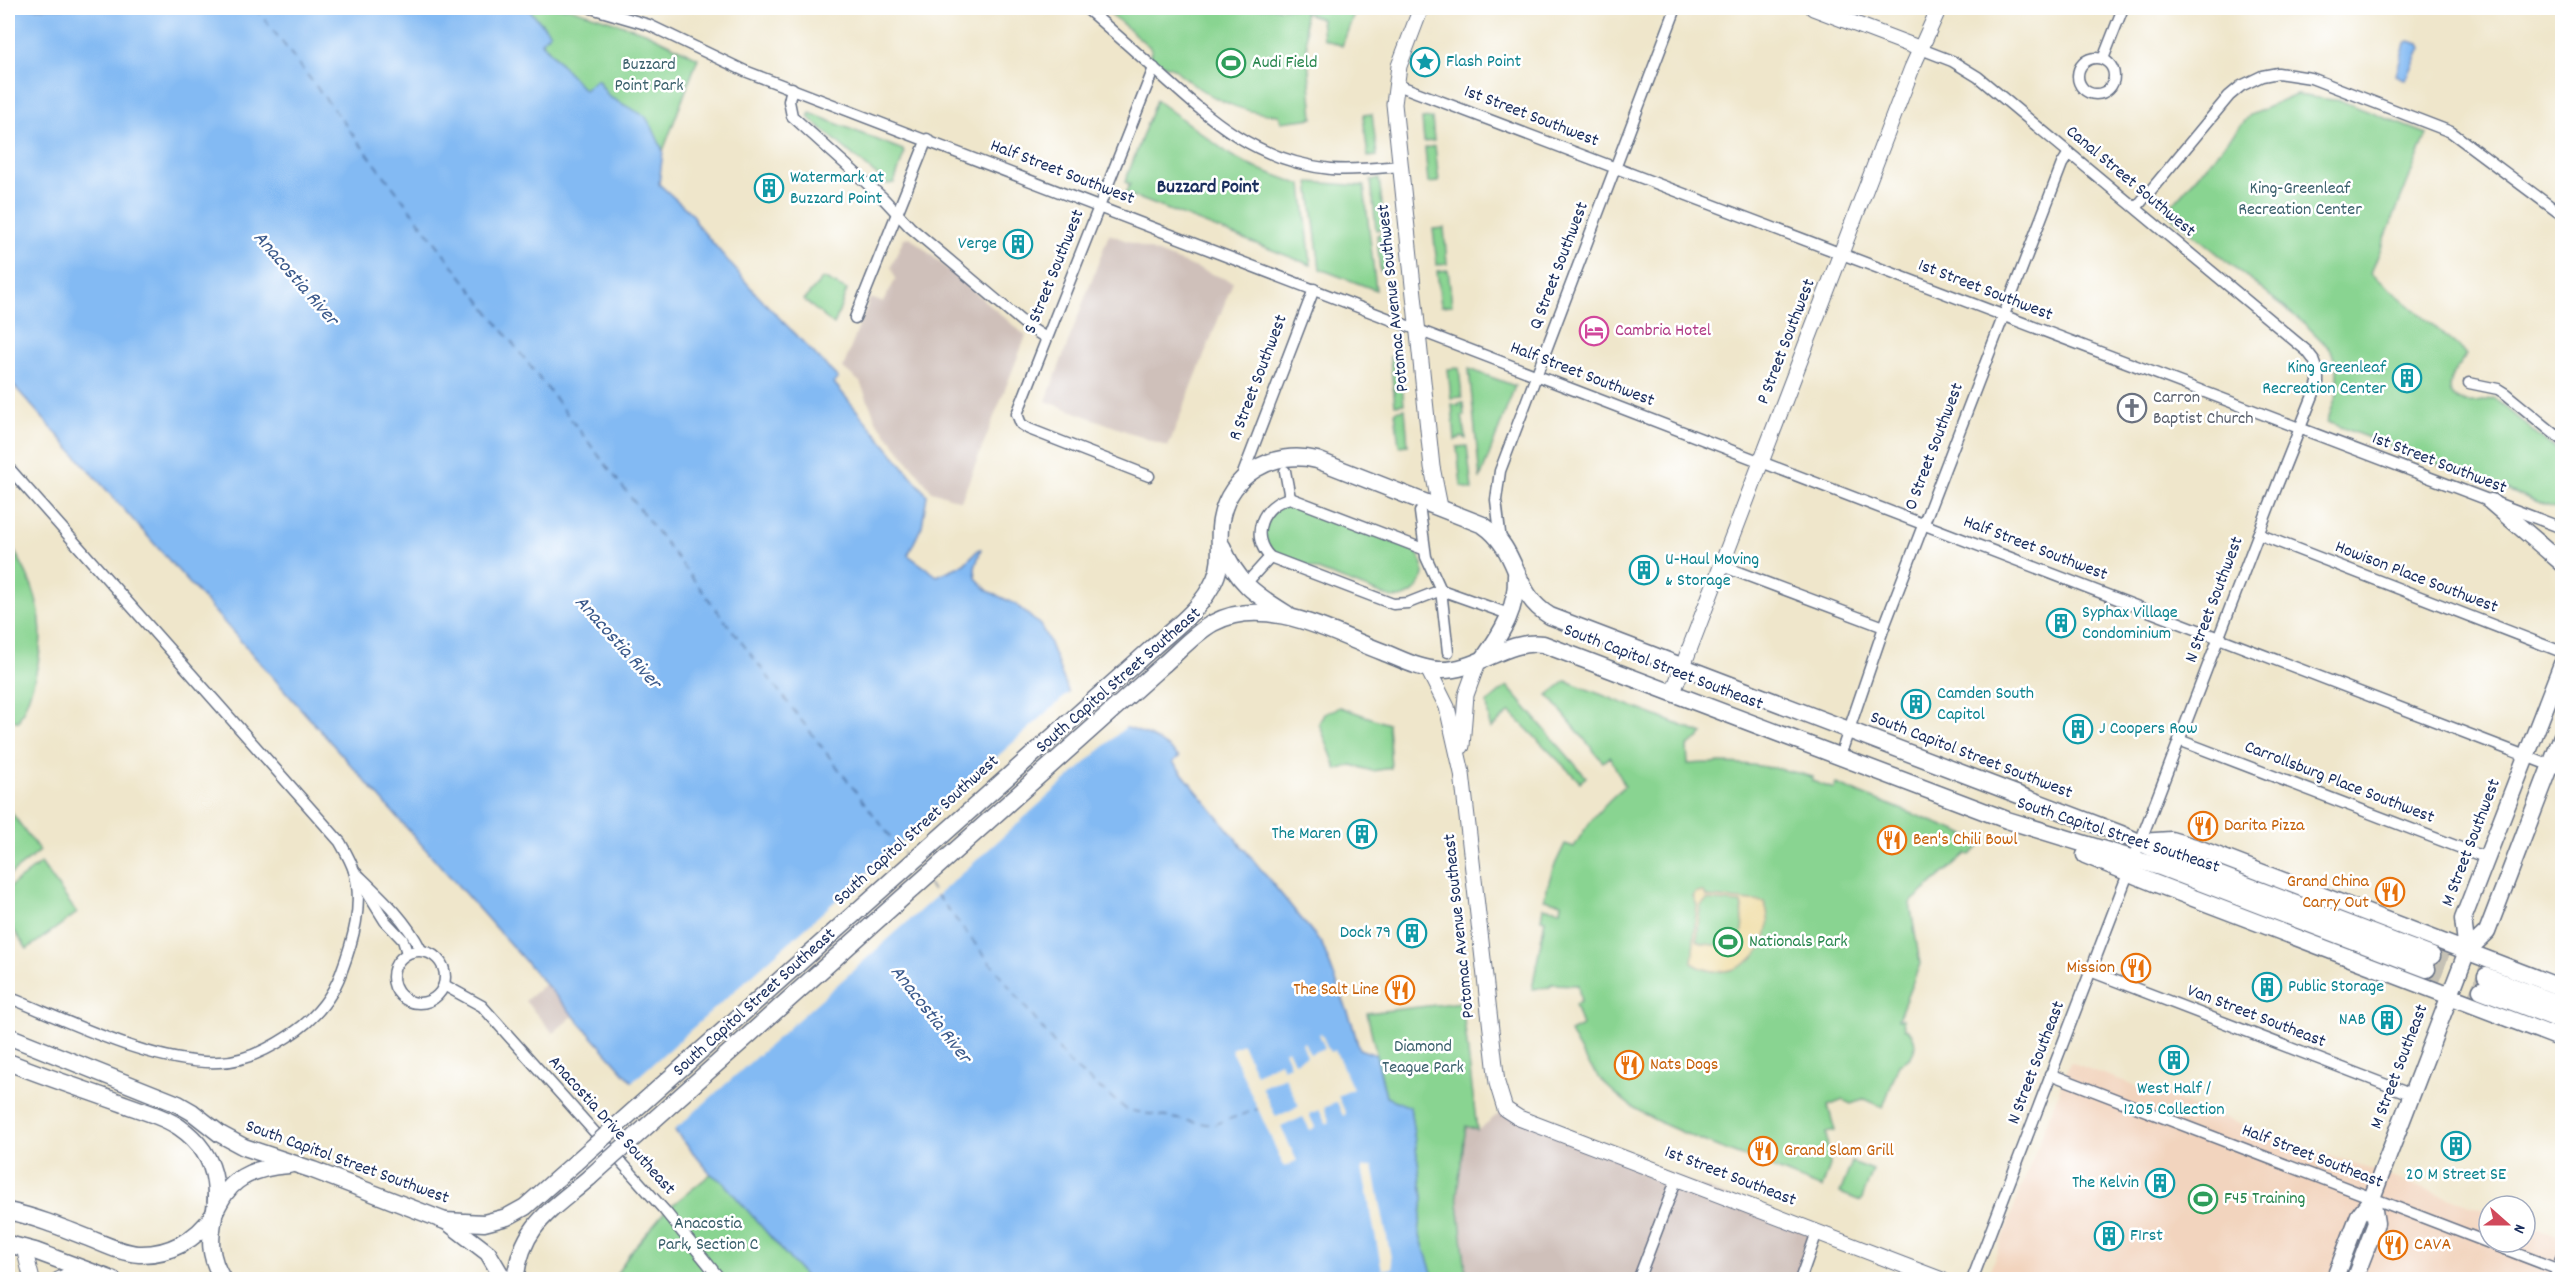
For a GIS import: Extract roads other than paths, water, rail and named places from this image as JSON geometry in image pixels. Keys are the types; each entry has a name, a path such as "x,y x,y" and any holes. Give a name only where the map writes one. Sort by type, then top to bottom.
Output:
{"main road":[{"name":"South Capitol Street Southwest","path":"8,1036 178,1104 236,1144 445,1221 484,1223 507,1216 525,1207 1193,611 1205,597 1218,570 1223,511 1230,494 1240,481 1255,469 1282,458 1308,458 1483,525 1501,541 1529,598 1546,614 2139,842 2429,962"},
{"path":"2491,502 2562,563"},
{"path":"1220,542 1245,585 1258,597 1293,618"},
{"path":"1480,660 1510,616 1516,592 1516,569"},
{"name":"South Capitol Street Southeast","path":"515,1280 520,1252 528,1234 538,1222 1205,628 1228,617 1251,612 1293,618 1428,669 1450,669 1480,660 1515,645 1543,644 2007,820 2049,841 2429,962"},
{"name":"M Street Southwest","path":"2467,951 2463,919 2562,664"},
{"path":"2467,951 2487,932 2557,768 2562,736"},
{"path":"2139,842 2171,840 2198,848 2562,988"},
{"path":"2130,865 2449,996 2562,1039"},
{"name":"M Street Southeast","path":"2334,1280 2359,1215 2372,1198 2410,1094 2467,951"},
{"path":"2562,1005 2483,983 2562,1021"},
{"path":"8,1062 163,1119 185,1131 203,1150 211,1165 216,1185 211,1251 223,1280"},
{"path":"8,1211 33,1217 122,1250 139,1254 164,1251 181,1244 201,1230 227,1191 244,1177 270,1167 296,1165"},
{"name":"M Street Southeast","path":"2354,1280 2376,1223 2372,1198"},
{"path":"445,1221 488,1253 504,1280"},
{"path":"16,1246 112,1280"}],"street":[{"name":"Half Street Southwest","path":"591,8 649,25 735,66 2557,768"},
{"path":"1086,8 1218,125 1237,137 1273,154 1306,165 1333,169 1400,166"},
{"path":"1395,84 1401,59 1421,8"},
{"name":"Q Street Southwest","path":"1501,541 1496,514 1498,478 1676,8"},
{"path":"1813,8 1921,49"},
{"name":"P Street Southwest","path":"1673,692 1921,49 1939,8"},
{"path":"2103,59 2121,11"},
{"name":"Canal Street Southwest","path":"1921,49 1969,70 2310,354"},
{"name":"S Street Southwest","path":"1149,476 1029,429 1019,421 1018,410 1154,68"},
{"path":"2136,208 2235,91 2255,78 2278,73 2310,78 2451,132 2562,214"},
{"name":"Potomac Avenue Southwest","path":"1395,84 1394,105 1417,329 1432,467 1440,507"},
{"name":"1st Street Southwest","path":"1395,84 2562,528"},
{"path":"792,88 789,101 792,116 898,214 1026,326 1046,338"},
{"path":"855,318 927,139"},
{"name":"O Street Southwest","path":"1840,756 1884,627 1923,524 2062,164 2069,153"},
{"name":"R Street Southwest","path":"1240,481 1314,289"},
{"name":"N Street Southwest","path":"2130,865 2318,383 2318,371 2310,354"},
{"path":"2469,383 2498,389 2562,440"},
{"path":"8,467 340,842 354,871 386,921 403,940 406,953"},
{"path":"1285,471 1290,498"},
{"path":"1423,549 1290,498 1272,506 1260,523 1261,543 1270,557 1392,604 1408,603 1441,590 1503,612"},
{"path":"1420,512 1423,549 1441,590 1448,652"},
{"name":"Howison Place Southwest","path":"2258,534 2562,652"},
{"path":"1251,578 1270,557"},
{"path":"1722,566 1884,627"},
{"name":"Potomac Avenue Southeast","path":"1462,773 1464,703 1480,660"},
{"name":"Potomac Avenue Southeast","path":"1428,669 1447,707 1462,773 1497,1083 1505,1109"},
{"name":"Carrollsburg Place Southwest","path":"2179,740 2487,858"},
{"name":"N Street Southeast","path":"1972,1280 2130,865"},
{"path":"354,871 396,911 412,932 421,951"},
{"path":"8,997 159,1056 220,1063 248,1056 271,1047 305,1025 329,995 339,978 354,935 357,906 354,871"},
{"path":"421,951 438,959 443,966 444,985 441,992 428,1002 412,1003 399,994 394,987 393,972 400,958 406,953 421,951"},
{"name":"Van Street Southeast","path":"2090,971 2410,1094"},
{"name":"Anacostia Drive Southeast","path":"444,985 482,1006 499,1024 665,1211 721,1280"},
{"name":"Half Street Southeast","path":"2050,1074 2372,1198 2558,1273"},
{"name":"1st Street Southeast","path":"1505,1109 1519,1118 1942,1280"},
{"path":"1638,1280 1677,1178"},
{"path":"1800,1280 1816,1232"},
{"path":"16,1246 32,1280"},
{"path":"2558,1273 2562,1256"},
{"path":"58,1280 83,1269"}],"water":[{"name":"Anacostia River","path":"8,8 527,8 550,33 541,42 584,90 597,79 609,97 645,116 663,151 659,184 694,216 695,222 757,295 838,378 834,383 927,495 922,526 908,555 937,576 964,564 981,549 975,568 976,578 988,591 1015,604 1040,625 1049,641 1073,704 1083,719 1134,730 1158,741 1179,757 1173,762 1322,944 1352,1023 1359,1049 1376,1055 1386,1097 1410,1107 1423,1197 1419,1233 1434,1279 807,1279 723,1182 711,1174 660,1113 8,379"},
{"path":"2409,41 2419,44 2421,48 2406,80 2396,75 2405,43"}],"tunnel":[{"path":"2432,956 2486,976"},
{"path":"2427,969 2481,990"}],"place":[{"name":"Flash Point","path":"1425,62"},
{"name":"Audi Field","path":"1231,63"},
{"name":"Watermark at Buzzard Point","path":"769,188"},
{"name":"Verge","path":"1018,244"},
{"name":"Cambria Hotel","path":"1594,331"},
{"name":"King Greenleaf Recreation Center","path":"2407,378"},
{"name":"Carron Baptist Church","path":"2132,408"},
{"name":"U-Haul Moving & Storage","path":"1644,570"},
{"name":"Syphax Village Condominium","path":"2061,623"},
{"name":"Camden South Capitol","path":"1916,704"},
{"name":"J Coopers Row","path":"2078,729"},
{"name":"Darita Pizza","path":"2203,826"},
{"name":"The Maren","path":"1362,834"},
{"name":"Ben's Chili Bowl","path":"1892,840"},
{"name":"Grand China Carry Out","path":"2390,892"},
{"name":"Dock 79","path":"1412,933"},
{"name":"Nationals Park","path":"1728,942"},
{"name":"Mission","path":"2136,968"},
{"name":"Public Storage","path":"2267,987"},
{"name":"The Salt Line","path":"1400,990"},
{"name":"NAB","path":"2387,1020"},
{"name":"West Half / 1205 Collection","path":"2174,1060"},
{"name":"Nats Dogs","path":"1629,1065"},
{"name":"20 M Street SE","path":"2456,1146"},
{"name":"Grand Slam Grill","path":"1763,1151"},
{"name":"The Kelvin","path":"2160,1183"},
{"name":"F45 Training","path":"2203,1199"},
{"name":"F1rst","path":"2109,1236"},
{"name":"CAVA","path":"2393,1245"}],"district":[{"name":"Buzzard Point","path":"1208,188"}],"park label":[{"name":"Buzzard Point Park","path":"649,76"},
{"name":"King-Greenleaf Recreation Center","path":"2300,199"},
{"name":"Diamond Teague Park","path":"1423,1057"},
{"name":"Anacostia Park, Section C","path":"708,1234"}]}
